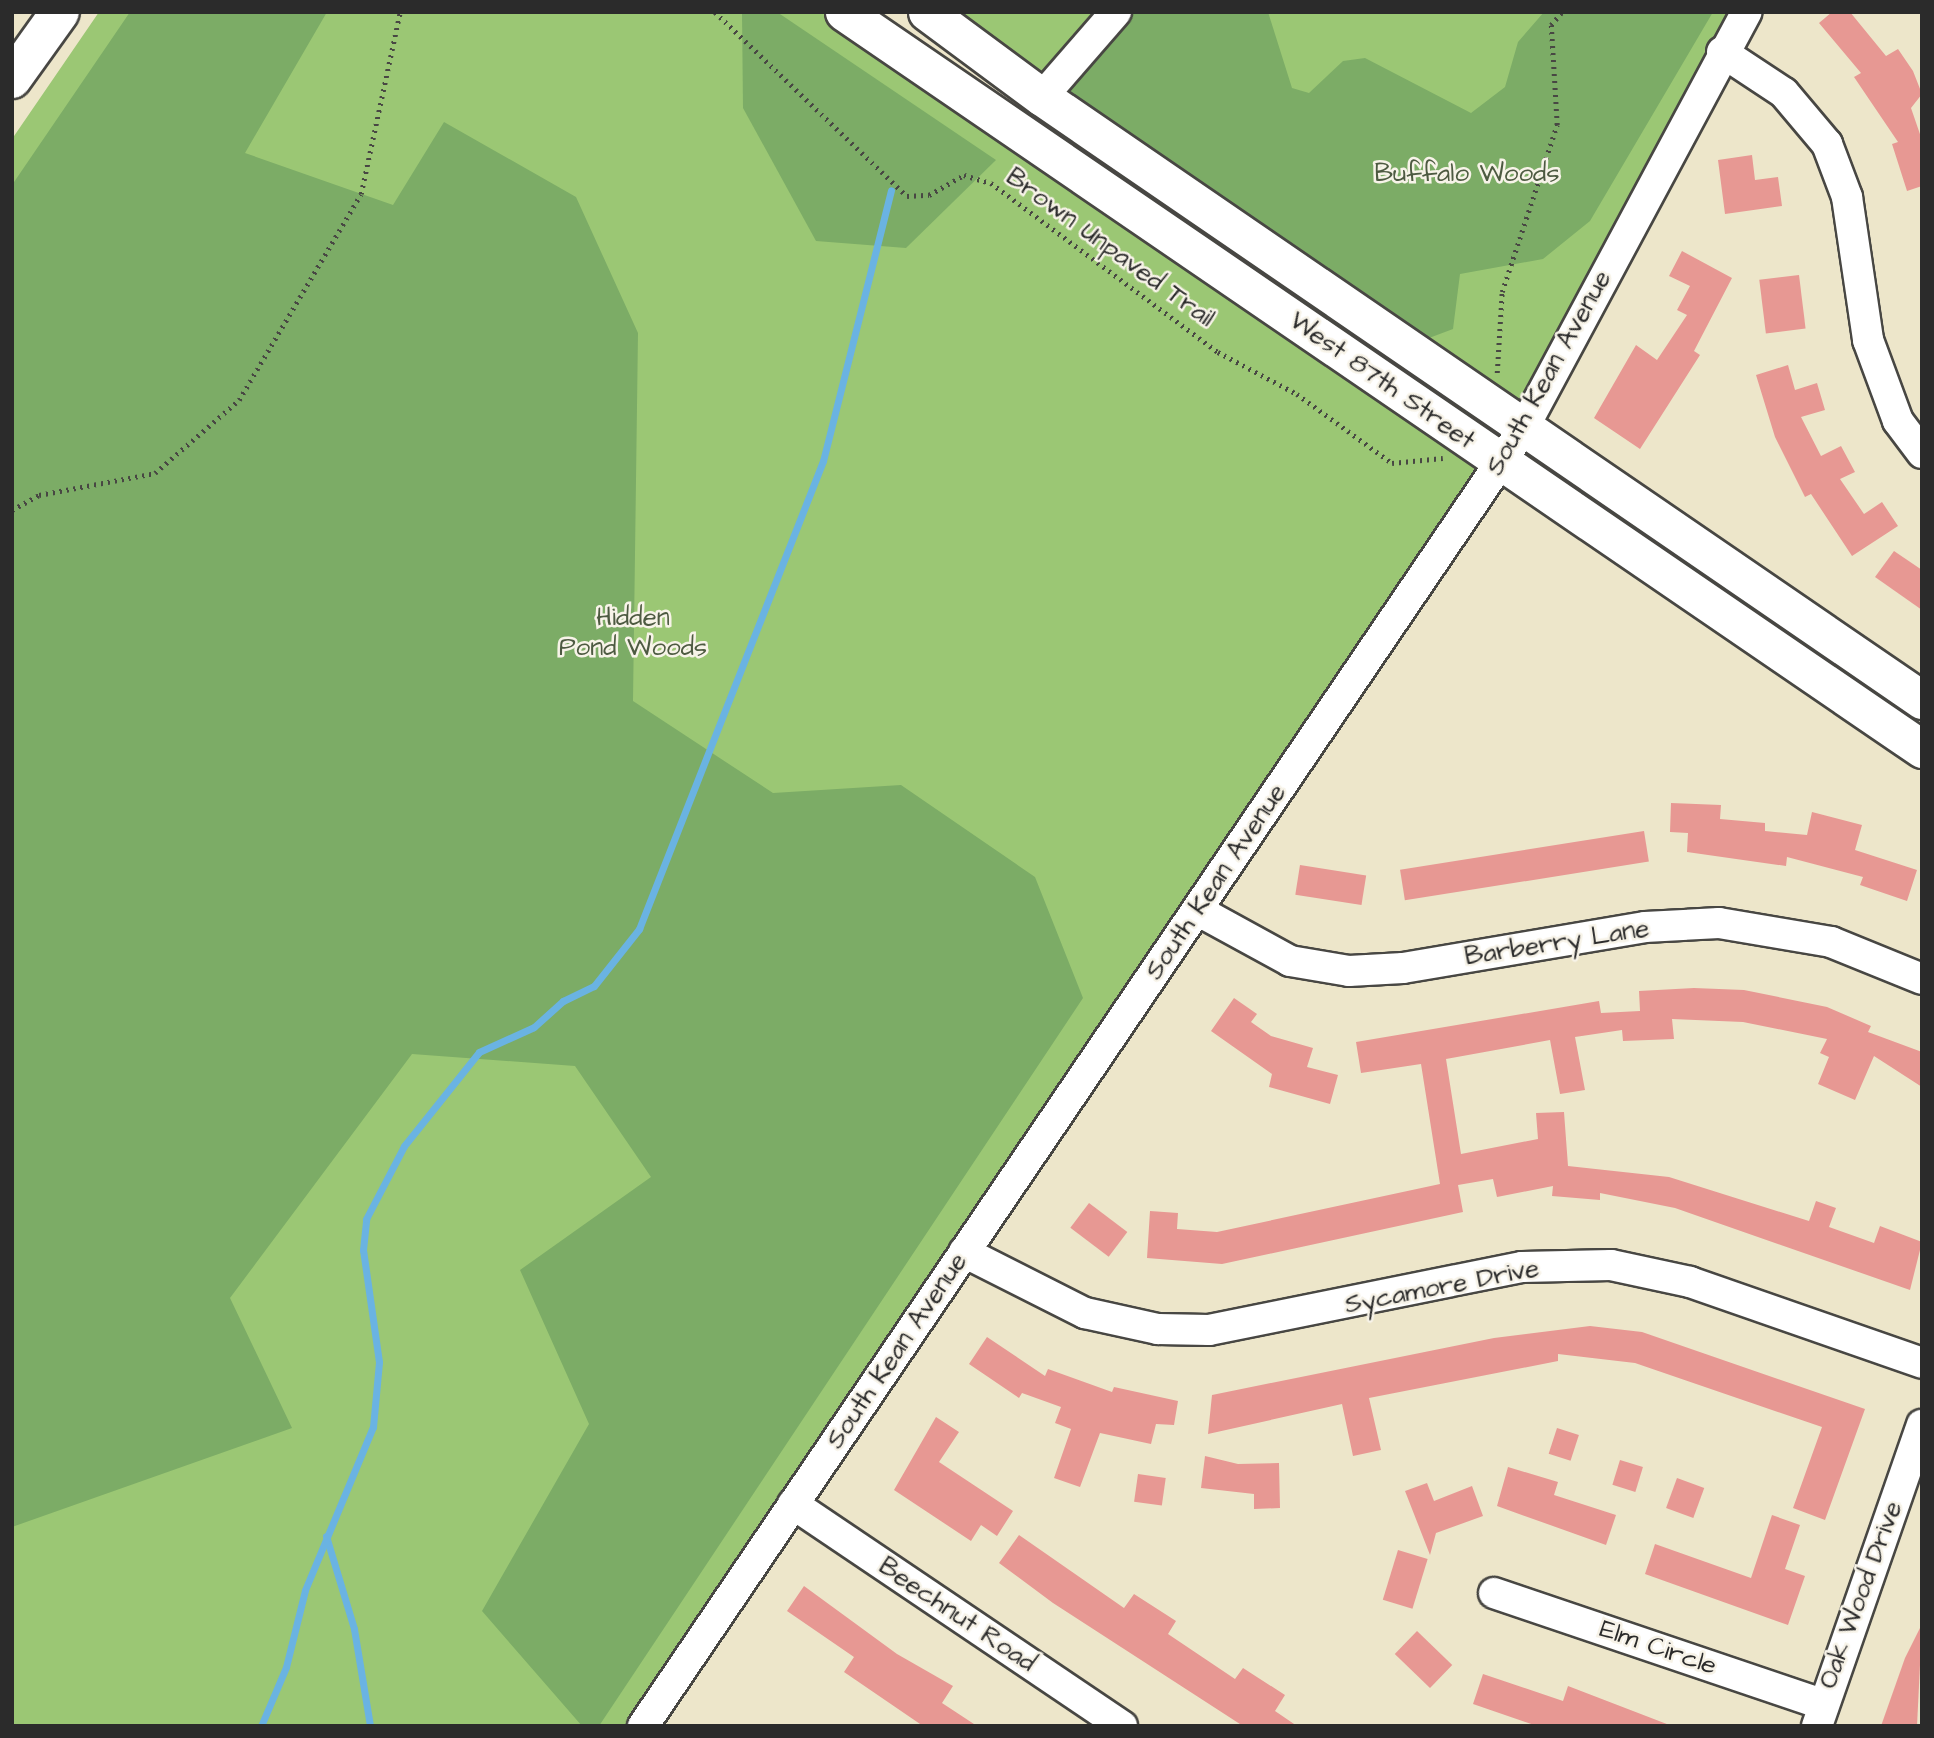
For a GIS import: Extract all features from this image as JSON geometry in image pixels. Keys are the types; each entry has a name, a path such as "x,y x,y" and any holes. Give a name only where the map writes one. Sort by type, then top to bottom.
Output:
{"highway":[{"path":"12,79 60,12"}],"main road":[{"name":"West 87th Street","path":"844,12 1922,749"},
{"name":"West 87th Street","path":"927,12 1042,97 1523,429 1922,699"}],"street":[{"path":"1042,97 1116,12"},
{"name":"South Kean Avenue","path":"643,1726 1523,429 1722,52 1747,12"},
{"path":"1722,52 1784,93 1827,144 1847,197 1868,340 1898,421 1922,453"},
{"name":"Barberry Lane","path":"1197,910 1290,961 1336,970 1370,972 1645,927 1719,923 1831,942 1922,979"},
{"name":"Sycamore Drive","path":"964,1252 1085,1313 1158,1329 1209,1330 1522,1267 1611,1265 1690,1282 1922,1363"},
{"name":"Oak Wood Drive","path":"1820,1715 1922,1425"},
{"name":"Beechnut Road","path":"793,1504 1122,1726"},
{"name":"Elm Circle","path":"1494,1593 1820,1715"}],"path":[{"path":"12,510 39,495 155,473 239,400 361,194 400,12"},
{"name":"Brown Unpaved Trail","path":"715,12 907,196 929,195 964,175 991,183 1218,352 1297,394 1392,464 1443,458"},
{"path":"1497,374 1502,292 1557,125 1551,25 1562,12"}],"green space":[{"name":"Hidden Pond Woods","path":"99,12 834,12 1449,403 1468,374 958,12 1751,12 1506,441 640,1726 12,1726 12,139"},
{"path":"130,12 327,12 245,153 393,205 444,122 576,197 638,333 633,701 773,793 901,785 1035,877 1083,998 599,1726 582,1726 482,1611 589,1424 520,1270 651,1177 575,1066 412,1054 230,1298 292,1428 12,1527 12,185"},
{"path":"742,12 777,12 996,160 906,248 816,241 743,108"},
{"name":"Buffalo Woods","path":"1128,12 1268,12 1292,88 1309,93 1343,61 1365,58 1471,113 1505,87 1518,42 1544,12 1713,12 1590,221 1543,259 1460,274 1453,329 1429,338 1066,89"}],"building":[{"path":"1832,12 1850,12 1886,56 1898,49 1913,71 1922,94 1911,108 1922,140 1922,186 1907,191 1892,144 1898,142 1854,77 1861,73 1819,23"},
{"path":"1752,155 1755,180 1778,177 1782,206 1725,214 1718,160"},
{"path":"1682,251 1732,278 1694,351 1700,355 1640,449 1594,418 1636,345 1657,360 1687,315 1677,310 1690,286 1669,276"},
{"path":"1799,275 1806,329 1766,333 1759,280"},
{"path":"1788,365 1795,390 1817,383 1825,410 1801,417 1821,456 1841,446 1855,472 1840,479 1864,514 1882,502 1898,526 1852,556 1811,494 1805,497 1775,437 1756,375"},
{"path":"1894,551 1922,570 1922,610 1875,577"},
{"path":"1671,803 1721,805 1720,819 1765,823 1765,831 1807,835 1812,812 1862,825 1855,850 1917,870 1907,901 1860,885 1863,877 1787,857 1786,866 1687,852 1688,833 1670,832"},
{"path":"1644,831 1649,862 1405,900 1400,870"},
{"path":"1300,865 1366,875 1361,905 1295,895"},
{"path":"1694,988 1744,990 1827,1007 1871,1026 1868,1032 1922,1052 1922,1087 1874,1056 1855,1100 1818,1084 1829,1057 1820,1053 1827,1039 1743,1022 1672,1019 1674,1039 1623,1041 1622,1030 1575,1037 1585,1090 1560,1094 1550,1040 1446,1059 1461,1154 1538,1139 1536,1113 1564,1112 1568,1166 1669,1177 1809,1221 1816,1201 1836,1208 1829,1227 1874,1243 1880,1226 1922,1242 1910,1290 1675,1208 1600,1193 1600,1200 1552,1196 1553,1186 1497,1197 1493,1179 1458,1185 1463,1212 1222,1264 1147,1258 1150,1211 1178,1213 1177,1229 1217,1232 1440,1184 1421,1064 1361,1073 1356,1042 1599,1001 1601,1013 1640,1011 1639,991"},
{"path":"1234,998 1257,1014 1251,1022 1271,1036 1313,1048 1307,1067 1338,1075 1330,1104 1269,1087 1272,1074 1211,1031"},
{"path":"1089,1203 1127,1232 1109,1257 1070,1228"},
{"path":"1590,1326 1642,1332 1865,1409 1825,1520 1793,1508 1822,1427 1635,1363 1558,1354 1558,1361 1369,1398 1381,1450 1353,1456 1342,1404 1208,1434 1212,1395 1494,1338"},
{"path":"987,1337 1045,1376 1048,1369 1112,1392 1114,1387 1178,1401 1174,1425 1156,1424 1151,1444 1100,1433 1080,1487 1054,1478 1071,1429 1055,1423 1061,1407 1022,1393 1019,1398 969,1364"},
{"path":"936,1417 959,1432 939,1462 1013,1511 997,1536 981,1525 971,1541 894,1490"},
{"path":"1557,1428 1579,1435 1571,1461 1549,1454"},
{"path":"1205,1456 1238,1464 1279,1463 1280,1508 1254,1509 1254,1494 1201,1488"},
{"path":"1620,1460 1643,1467 1635,1492 1612,1485"},
{"path":"1508,1467 1558,1482 1554,1495 1616,1515 1606,1545 1497,1506"},
{"path":"1138,1474 1166,1478 1162,1506 1134,1502"},
{"path":"1677,1478 1704,1488 1693,1518 1666,1508"},
{"path":"1427,1483 1434,1501 1472,1486 1483,1516 1436,1533 1430,1555 1405,1491"},
{"path":"1772,1515 1800,1525 1785,1569 1805,1576 1788,1625 1645,1574 1655,1544 1751,1578"},
{"path":"1019,1535 1124,1608 1134,1594 1176,1621 1168,1634 1235,1679 1243,1668 1285,1695 1275,1711 1297,1726 1243,1726 1053,1603 999,1563"},
{"path":"1398,1550 1428,1559 1412,1609 1383,1600"},
{"path":"804,1586 897,1654 953,1686 942,1703 977,1726 923,1726 844,1672 854,1657 787,1611"},
{"path":"1922,1624 1917,1726 1881,1726 1905,1658"},
{"path":"1417,1631 1452,1665 1430,1688 1395,1654"},
{"path":"1483,1674 1563,1701 1568,1686 1672,1726 1537,1726 1473,1704"}],"waterway":[{"path":"261,1726 286,1667 305,1590 373,1427 379,1362 363,1250 366,1219 404,1146 479,1052 534,1027 563,1001 594,986 639,929 823,461 891,190"},
{"path":"326,1536 354,1629 370,1726"}]}
